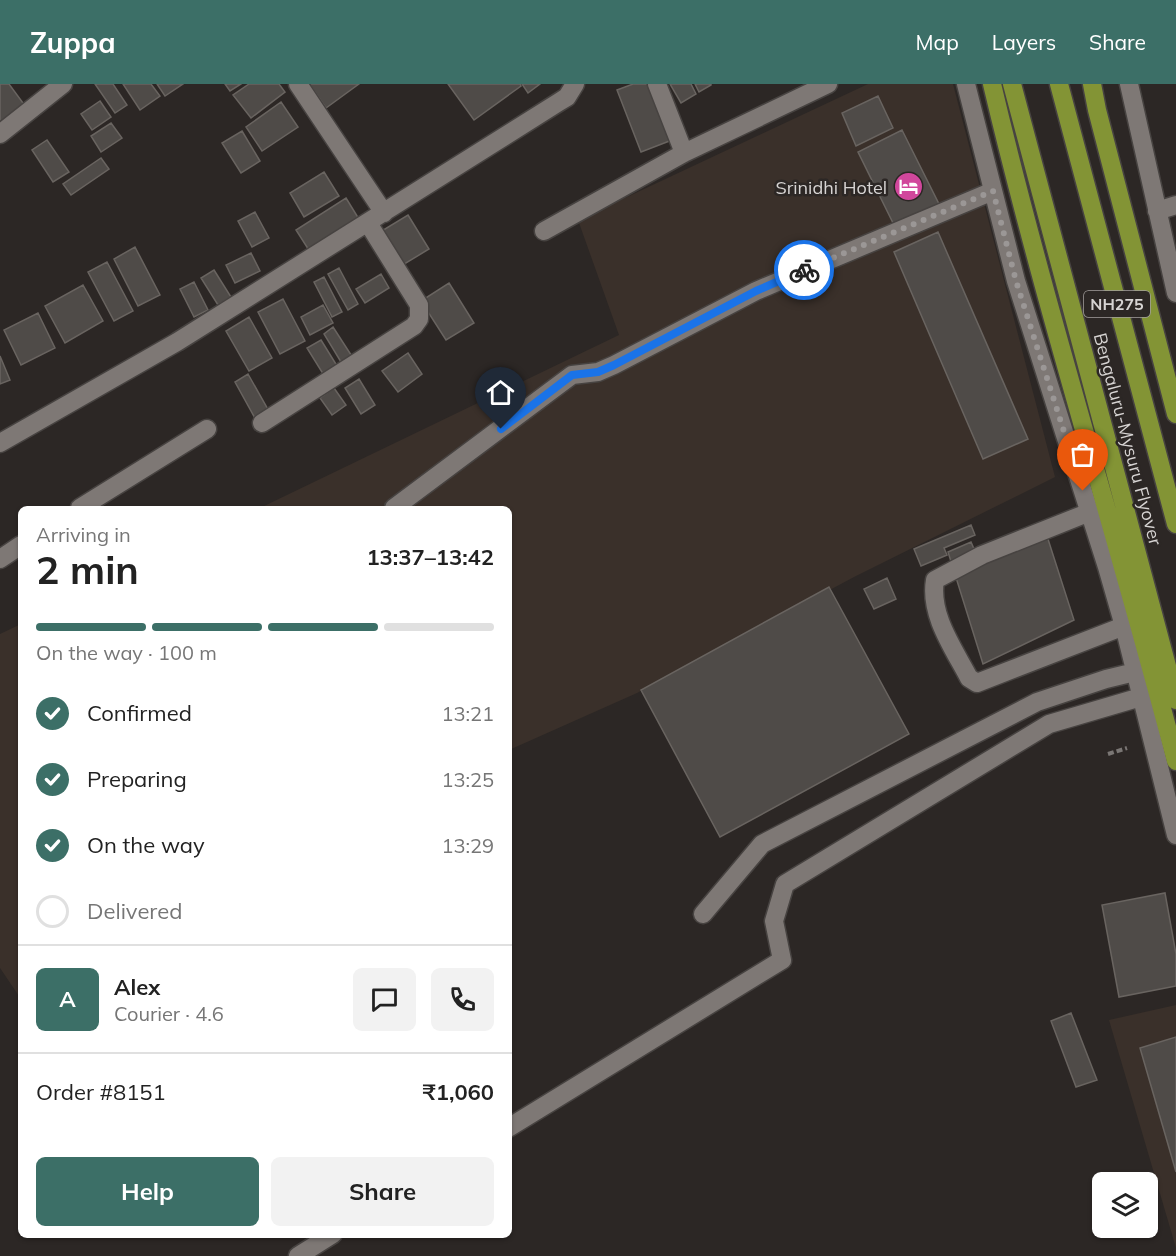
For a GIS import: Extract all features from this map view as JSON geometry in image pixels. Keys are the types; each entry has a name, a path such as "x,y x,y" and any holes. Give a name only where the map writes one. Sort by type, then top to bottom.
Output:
{"highway":[{"path":"992,84 1015,182 1176,761"},
{"name":"Bengaluru-Mysuru Flyover","path":"1012,84 1176,700"},
{"name":"NH275","path":"1059,84 1176,524"},
{"name":"NH275","path":"1092,84 1176,414"}],"street":[{"path":"0,134 63,84"},
{"path":"298,84 384,213"},
{"path":"0,443 177,342 384,213 567,97 574,84"},
{"path":"657,84 684,153"},
{"path":"544,231 684,153 828,84"},
{"path":"966,84 1016,281 1124,626 1176,835"},
{"name":"NH275","path":"1129,84 1176,293"},
{"path":"397,506 572,375 598,372 756,291 993,191"},
{"path":"1157,211 1176,205"},
{"path":"262,423 414,326 419,319 419,305 368,223"},
{"path":"83,506 207,429"},
{"path":"1090,512 982,555 935,580 938,615 969,678 976,683 1124,626"},
{"path":"0,559 18,547"},
{"path":"704,914 762,844 1037,702 1135,672"},
{"path":"512,1126 782,960 774,921 785,884 1049,724 1141,697"},
{"path":"298,1256 327,1238"}],"path":[{"path":"1108,754 1127,748"}],"shaded area":[{"path":"868,84 953,84 1055,477 854,577 637,693 512,749 512,506 264,506 619,335 578,220"},
{"path":"18,625 18,995 0,968 0,634"},
{"path":"1176,1005 1176,1248 1158,1187 1158,1172 1154,1172 1109,1020"}],"building":[{"path":"0,84 9,84 26,107 0,126"},
{"path":"95,84 113,84 127,105 115,113"},
{"path":"123,84 151,84 160,96 140,110"},
{"path":"157,84 183,84 165,96"},
{"path":"225,84 241,84 230,91"},
{"path":"249,84 279,84 285,92 251,118 233,95"},
{"path":"311,84 359,84 326,108 310,85"},
{"path":"448,84 520,84 521,86 474,120"},
{"path":"522,84 540,84 528,93"},
{"path":"633,84 651,84 672,140 641,152 617,90"},
{"path":"670,84 691,84 696,94 681,103"},
{"path":"695,84 711,84 711,85 699,92"},
{"path":"878,96 893,128 856,146 842,113"},
{"path":"100,101 111,117 92,130 81,114"},
{"path":"281,102 298,127 262,151 246,127"},
{"path":"111,123 122,138 101,152 91,136"},
{"path":"902,130 939,204 895,227 858,152"},
{"path":"242,131 260,161 241,173 222,143"},
{"path":"47,140 69,172 53,182 32,150"},
{"path":"101,158 109,169 71,195 63,184"},
{"path":"324,172 339,196 304,217 290,193"},
{"path":"346,198 362,224 312,255 296,230"},
{"path":"255,212 269,238 252,247 238,221"},
{"path":"408,215 429,249 401,266 380,232"},
{"path":"938,232 1028,439 983,459 894,252"},
{"path":"135,247 160,295 138,306 114,259"},
{"path":"251,253 260,271 235,283 226,265"},
{"path":"107,262 133,311 114,321 88,272"},
{"path":"339,268 358,304 348,310 328,274"},
{"path":"214,270 231,297 218,305 201,278"},
{"path":"381,274 389,288 365,303 356,289"},
{"path":"324,277 342,312 332,317 314,282"},
{"path":"194,282 208,310 194,317 180,289"},
{"path":"449,283 474,323 446,340 421,301"},
{"path":"83,285 103,321 65,343 45,306"},
{"path":"283,299 305,341 280,354 258,312"},
{"path":"323,305 333,323 310,335 301,317"},
{"path":"38,313 55,348 21,365 4,330"},
{"path":"249,317 272,358 249,371 226,331"},
{"path":"333,327 355,361 344,367 324,334"},
{"path":"321,340 339,369 325,377 307,348"},
{"path":"408,353 422,374 398,392 382,371"},
{"path":"0,356 10,380 0,384"},
{"path":"248,374 270,413 256,420 235,382"},
{"path":"359,379 375,405 361,414 345,388"},
{"path":"334,388 346,405 332,415 320,398"},
{"path":"971,525 975,535 944,548 947,555 921,566 914,549"},
{"path":"1047,536 1074,620 983,664 948,552 971,542 981,565"},
{"path":"887,578 896,599 874,609 864,589"},
{"path":"829,587 909,734 720,837 641,690"},
{"path":"1165,893 1176,954 1176,986 1119,997 1102,905"},
{"path":"1071,1013 1097,1080 1076,1087 1051,1021"},
{"path":"1176,1037 1176,1172 1140,1048"}],"way so far":[{"path":"804,270 993,191 1016,281 1083,491"}],"place":[{"name":"Srinidhi Hotel","path":"908,187"}],"route":[{"path":"501,429 572,375 598,372 614,365 756,291 804,270"}]}
